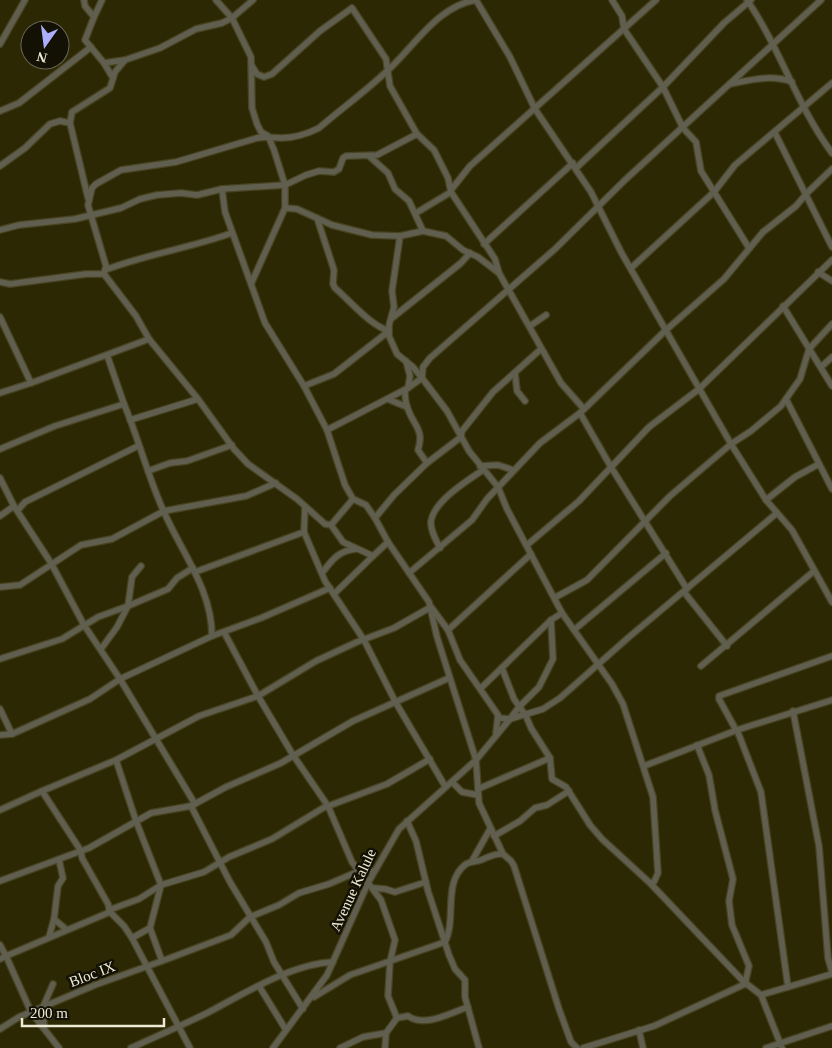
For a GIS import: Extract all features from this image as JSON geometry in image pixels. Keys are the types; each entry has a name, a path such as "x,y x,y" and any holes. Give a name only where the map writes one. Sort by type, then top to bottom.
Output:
{"street":[{"path":"0,44 25,0"},
{"path":"84,0 85,6 94,17"},
{"path":"102,0 84,38 104,63 113,78"},
{"path":"216,0 232,18 245,43 252,66 257,74 264,77 272,74 320,31 352,8"},
{"path":"104,63 146,54 196,29 232,18 253,0"},
{"path":"349,0 352,8 386,59 390,86 416,134 434,150 451,191 495,259 499,273 560,383 582,411 611,467 666,553 685,590 727,646"},
{"path":"252,66 252,108 261,132 268,136 280,138 313,131 388,70 431,26 464,2 476,0 510,57 535,109 575,165 599,205 631,268 731,444 766,500 792,530 832,602"},
{"path":"612,0 622,16 624,29 662,87 683,128 696,142 702,171 749,248"},
{"path":"416,213 451,191 470,166 656,0"},
{"path":"328,430 390,400 422,378 423,367 436,352 509,291 599,205 821,0"},
{"path":"484,244 662,87 724,23 749,1 814,128 832,153"},
{"path":"0,111 19,103 91,48"},
{"path":"125,60 113,78 110,88 72,112 70,123 104,272 136,316 149,339 248,464 325,524 331,525 343,542 373,556"},
{"path":"730,84 766,78 784,78 792,82"},
{"path":"631,268 714,192 736,164 832,83"},
{"path":"0,166 56,121 70,123"},
{"path":"775,133 794,173 807,193 832,247"},
{"path":"0,230 19,225 60,222 121,208 140,199 157,196 181,193 197,195 222,189 285,185 319,171 334,172 339,169 343,158 346,156 377,155 416,134"},
{"path":"251,284 285,208 285,185 268,136"},
{"path":"88,199 92,188 96,184 121,170 176,162 268,136"},
{"path":"369,156 388,173 395,190 409,201 423,231"},
{"path":"409,573 472,520 486,498 498,488 540,442 582,411 666,330 724,279 763,232 796,206 832,169"},
{"path":"222,189 222,204 251,284 256,305 328,430 345,485 353,499 366,506 375,518 388,542 448,630 460,660 481,688 499,718 495,735"},
{"path":"285,208 297,209 332,225 372,235 400,236 423,231 446,236 463,250 499,273"},
{"path":"316,217 334,270 332,284 368,318 389,331"},
{"path":"1,283 104,272 128,261 166,250 186,248 232,233"},
{"path":"400,236 392,291 394,307 389,331 397,354 413,367 447,411 461,437 498,488 507,509 556,597 562,613 598,664 623,704 653,797 658,869 656,878 650,883"},
{"path":"392,318 461,263 470,253"},
{"path":"527,545 579,501 658,420 699,389 832,260"},
{"path":"818,272 832,281"},
{"path":"783,306 832,386"},
{"path":"530,326 546,315"},
{"path":"0,317 31,383"},
{"path":"556,597 587,580 645,520 731,444 774,412 786,399 802,375 809,349 832,324"},
{"path":"304,386 334,374 389,331"},
{"path":"0,393 149,339"},
{"path":"375,518 394,494 427,463 461,437 462,431 485,401 541,349"},
{"path":"107,354 138,446 164,511 194,570 207,601 212,636"},
{"path":"821,367 832,357"},
{"path":"406,361 410,376 407,389 407,407 420,430 421,444 418,450 427,463"},
{"path":"413,367 423,367"},
{"path":"514,373 517,391 525,401"},
{"path":"130,420 198,399"},
{"path":"786,399 832,488"},
{"path":"390,400 407,407"},
{"path":"0,450 55,426 124,404"},
{"path":"148,471 170,463 187,461 232,445"},
{"path":"0,516 138,446"},
{"path":"766,500 795,477 819,464"},
{"path":"440,548 432,529 432,521 435,513 456,489 482,468 498,465 513,470"},
{"path":"1,481 51,563 84,625 157,740 193,805 219,862 264,939 282,976 303,1009"},
{"path":"0,587 20,585 35,577 51,563 81,545 112,539 164,511 246,496 276,484"},
{"path":"331,525 353,499"},
{"path":"305,507 304,532 322,573 364,640 396,703 445,786"},
{"path":"499,718 510,719 526,716 543,709 560,698 777,513"},
{"path":"0,659 62,639 111,611 128,606 168,588 177,578 194,570 304,532"},
{"path":"322,573 343,550 343,542"},
{"path":"335,593 388,542"},
{"path":"343,550 358,549"},
{"path":"574,630 666,553"},
{"path":"448,630 532,554"},
{"path":"101,649 128,606 132,577 140,571 141,566"},
{"path":"701,666 814,571"},
{"path":"0,735 12,734 90,699 120,679 212,636 330,588"},
{"path":"0,810 116,760 200,716 258,696 316,661 394,628 431,607"},
{"path":"431,607 436,637 476,760 479,772 478,792 490,829 504,854 511,860 514,866 528,918 570,1045 576,1048"},
{"path":"481,688 551,620 562,613"},
{"name":"Avenue Kalule","path":"273,1048 310,1000 333,962 368,883 392,838 407,821 476,760 519,706 540,687 553,659 551,620"},
{"path":"224,632 258,696 293,755 328,806 348,853 381,900 395,936 390,962 388,1000 397,1018"},
{"path":"788,987 762,792 737,730 719,696 832,656"},
{"path":"502,668 519,706 550,758 552,778 569,791 590,825 602,839 650,883 745,984 761,995 781,1046"},
{"path":"0,881 81,851 111,837 151,813 193,805 226,787 277,766 353,721 449,678"},
{"path":"644,766 667,759 696,745 737,730 832,700"},
{"path":"0,709 12,734"},
{"path":"761,995 832,973 828,958 819,846 793,711"},
{"path":"696,745 709,775 715,810 733,879 729,900 732,925 749,966 745,984"},
{"path":"452,782 462,792 478,792 550,758"},
{"path":"3,957 134,902 161,885 204,872 219,862 272,839 328,806 386,784 430,759"},
{"path":"116,760 136,821 161,885 150,928 162,961"},
{"path":"42,791 81,851 82,858 110,911 132,938 146,968 190,1048"},
{"path":"494,836 520,821 535,808 547,806 569,791"},
{"path":"407,821 416,841 426,882 455,970 465,980 465,996 479,1048"},
{"path":"445,942 452,919 451,894 458,873 472,861 490,829"},
{"path":"472,861 491,855 504,854"},
{"path":"49,937 54,919 58,886 63,878 59,860"},
{"path":"250,917 279,905 299,893 329,884 359,871 374,871"},
{"path":"373,888 395,892 426,882"},
{"name":"Bloc IX","path":"0,1029 31,1012 95,985 146,968 231,935 250,917"},
{"path":"54,919 67,930"},
{"path":"132,938 150,928"},
{"path":"310,1000 344,977 445,942"},
{"path":"0,945 3,957 31,1012 44,1026 59,1048"},
{"path":"132,1048 178,1027 248,990 320,962 333,962"},
{"path":"44,1026 43,1007 52,984"},
{"path":"583,1048 665,1021 745,984"},
{"path":"259,986 286,1030"},
{"path":"385,1048 386,1033 397,1018 408,1016 414,1020 424,1022 468,1007"},
{"path":"766,1048 781,1046 832,1026"},
{"path":"639,1030 643,1048"},
{"path":"340,1048 363,1037 386,1033"}]}
